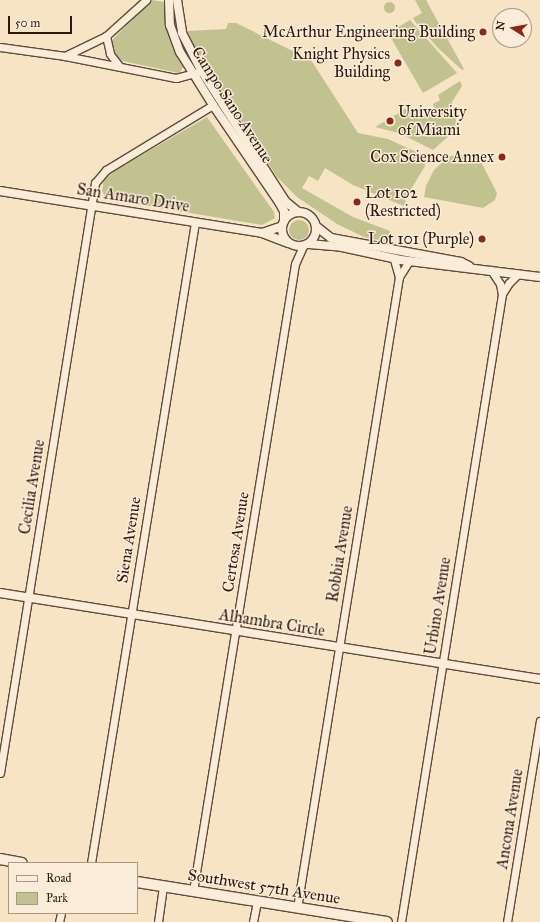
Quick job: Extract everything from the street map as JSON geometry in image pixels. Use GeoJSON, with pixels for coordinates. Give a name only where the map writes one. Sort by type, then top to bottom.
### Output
{"type":"FeatureCollection","features":[{"type":"Feature","properties":{"kind":"main road"},"geometry":{"type":"LineString","coordinates":[[0,859],[16,862]]}},
{"type":"Feature","properties":{"kind":"main road","name":"Southwest 57th Avenue"},"geometry":{"type":"LineString","coordinates":[[138,882],[387,922]]}},
{"type":"Feature","properties":{"kind":"street"},"geometry":{"type":"LineString","coordinates":[[65,56],[106,36],[146,0]]}},
{"type":"Feature","properties":{"kind":"street","name":"Campo Sano Avenue"},"geometry":{"type":"LineString","coordinates":[[168,0],[169,17],[174,38],[285,200],[298,212]]}},
{"type":"Feature","properties":{"kind":"street","name":"Campo Sano Avenue"},"geometry":{"type":"LineString","coordinates":[[177,0],[182,33],[197,72],[213,105],[279,202],[284,211],[283,224]]}},
{"type":"Feature","properties":{"kind":"street"},"geometry":{"type":"LineString","coordinates":[[106,36],[110,54],[119,66]]}},
{"type":"Feature","properties":{"kind":"street"},"geometry":{"type":"LineString","coordinates":[[0,47],[65,56],[176,78],[197,72]]}},
{"type":"Feature","properties":{"kind":"street","name":"Cecilia Avenue"},"geometry":{"type":"LineString","coordinates":[[0,773],[95,183],[102,174],[213,105]]}},
{"type":"Feature","properties":{"kind":"street","name":"San Amaro Drive"},"geometry":{"type":"LineString","coordinates":[[0,191],[262,233],[288,243]]}},
{"type":"Feature","properties":{"kind":"street"},"geometry":{"type":"LineString","coordinates":[[469,266],[458,268],[394,259],[342,247],[288,243],[283,237],[283,224],[290,215],[298,212],[309,215],[316,227],[331,238],[461,262],[469,266],[540,277]]}},
{"type":"Feature","properties":{"kind":"street","name":"Siena Avenue"},"geometry":{"type":"LineString","coordinates":[[92,862],[195,222]]}},
{"type":"Feature","properties":{"kind":"street","name":"San Amaro Drive"},"geometry":{"type":"LineString","coordinates":[[262,233],[283,224]]}},
{"type":"Feature","properties":{"kind":"street"},"geometry":{"type":"LineString","coordinates":[[306,245],[316,235],[316,227]]}},
{"type":"Feature","properties":{"kind":"street","name":"Certosa Avenue"},"geometry":{"type":"LineString","coordinates":[[193,891],[296,264],[306,245]]}},
{"type":"Feature","properties":{"kind":"street"},"geometry":{"type":"LineString","coordinates":[[382,256],[397,255],[402,252]]}},
{"type":"Feature","properties":{"kind":"street","name":"Robbia Avenue"},"geometry":{"type":"LineString","coordinates":[[394,259],[399,277]]}},
{"type":"Feature","properties":{"kind":"street","name":"Robbia Avenue"},"geometry":{"type":"LineString","coordinates":[[297,908],[399,277],[409,261]]}},
{"type":"Feature","properties":{"kind":"street"},"geometry":{"type":"LineString","coordinates":[[491,270],[500,284],[502,294]]}},
{"type":"Feature","properties":{"kind":"street","name":"Urbino Avenue"},"geometry":{"type":"LineString","coordinates":[[401,922],[502,294],[509,283],[518,274]]}},
{"type":"Feature","properties":{"kind":"street","name":"Alhambra Circle"},"geometry":{"type":"LineString","coordinates":[[0,593],[540,680]]}},
{"type":"Feature","properties":{"kind":"street","name":"Ancona Avenue"},"geometry":{"type":"LineString","coordinates":[[507,922],[540,721]]}},
{"type":"Feature","properties":{"kind":"street"},"geometry":{"type":"LineString","coordinates":[[158,922],[163,886]]}},
{"type":"Feature","properties":{"kind":"street"},"geometry":{"type":"LineString","coordinates":[[253,922],[257,901]]}},
{"type":"Feature","properties":{"kind":"green space"},"geometry":{"type":"Polygon","coordinates":[[[152,0],[165,2],[184,66],[179,73],[122,61],[115,56],[112,50],[112,40],[152,0]]]}},
{"type":"Feature","properties":{"kind":"green space"},"geometry":{"type":"Polygon","coordinates":[[[415,0],[426,0],[464,69],[462,70],[438,48],[419,27],[413,18],[422,13],[415,0]]]}},
{"type":"Feature","properties":{"kind":"green space"},"geometry":{"type":"Polygon","coordinates":[[[389,1],[393,3],[395,7],[393,11],[389,13],[385,11],[383,7],[385,3],[389,1]]]}},
{"type":"Feature","properties":{"kind":"green space"},"geometry":{"type":"Polygon","coordinates":[[[410,20],[457,73],[423,93],[388,33],[410,20]]]}},
{"type":"Feature","properties":{"kind":"green space"},"geometry":{"type":"Polygon","coordinates":[[[228,23],[236,23],[311,60],[358,133],[388,139],[423,155],[425,166],[407,196],[404,206],[353,185],[325,168],[318,181],[309,176],[302,188],[353,217],[390,231],[388,242],[364,237],[337,224],[297,197],[277,177],[195,49],[187,31],[226,29],[228,23]]]}},
{"type":"Feature","properties":{"kind":"green space"},"geometry":{"type":"Polygon","coordinates":[[[460,81],[462,86],[452,102],[456,121],[455,126],[451,134],[433,150],[399,133],[375,127],[409,107],[414,115],[418,113],[421,117],[434,108],[433,104],[440,100],[438,95],[460,81]]]}},
{"type":"Feature","properties":{"kind":"green space"},"geometry":{"type":"Polygon","coordinates":[[[207,117],[274,212],[275,218],[262,225],[106,199],[102,191],[104,180],[113,172],[207,117]]]}},
{"type":"Feature","properties":{"kind":"green space"},"geometry":{"type":"Polygon","coordinates":[[[467,154],[474,155],[480,160],[497,193],[495,200],[483,208],[424,197],[426,186],[434,170],[450,156],[467,154]]]}},
{"type":"Feature","properties":{"kind":"green space"},"geometry":{"type":"Polygon","coordinates":[[[299,220],[306,223],[309,230],[306,237],[299,240],[292,237],[289,230],[292,223],[299,220]]]}},
{"type":"Feature","properties":{"kind":"place","name":"McArthur Engineering Building"},"geometry":{"type":"Point","coordinates":[483,32]}},
{"type":"Feature","properties":{"kind":"place","name":"Knight Physics Building"},"geometry":{"type":"Point","coordinates":[398,63]}},
{"type":"Feature","properties":{"kind":"place","name":"University of Miami"},"geometry":{"type":"Point","coordinates":[390,121]}},
{"type":"Feature","properties":{"kind":"place","name":"Cox Science Annex"},"geometry":{"type":"Point","coordinates":[502,157]}},
{"type":"Feature","properties":{"kind":"place","name":"Lot 102 (Restricted)"},"geometry":{"type":"Point","coordinates":[357,202]}},
{"type":"Feature","properties":{"kind":"place","name":"Lot 101 (Purple)"},"geometry":{"type":"Point","coordinates":[482,239]}}]}
